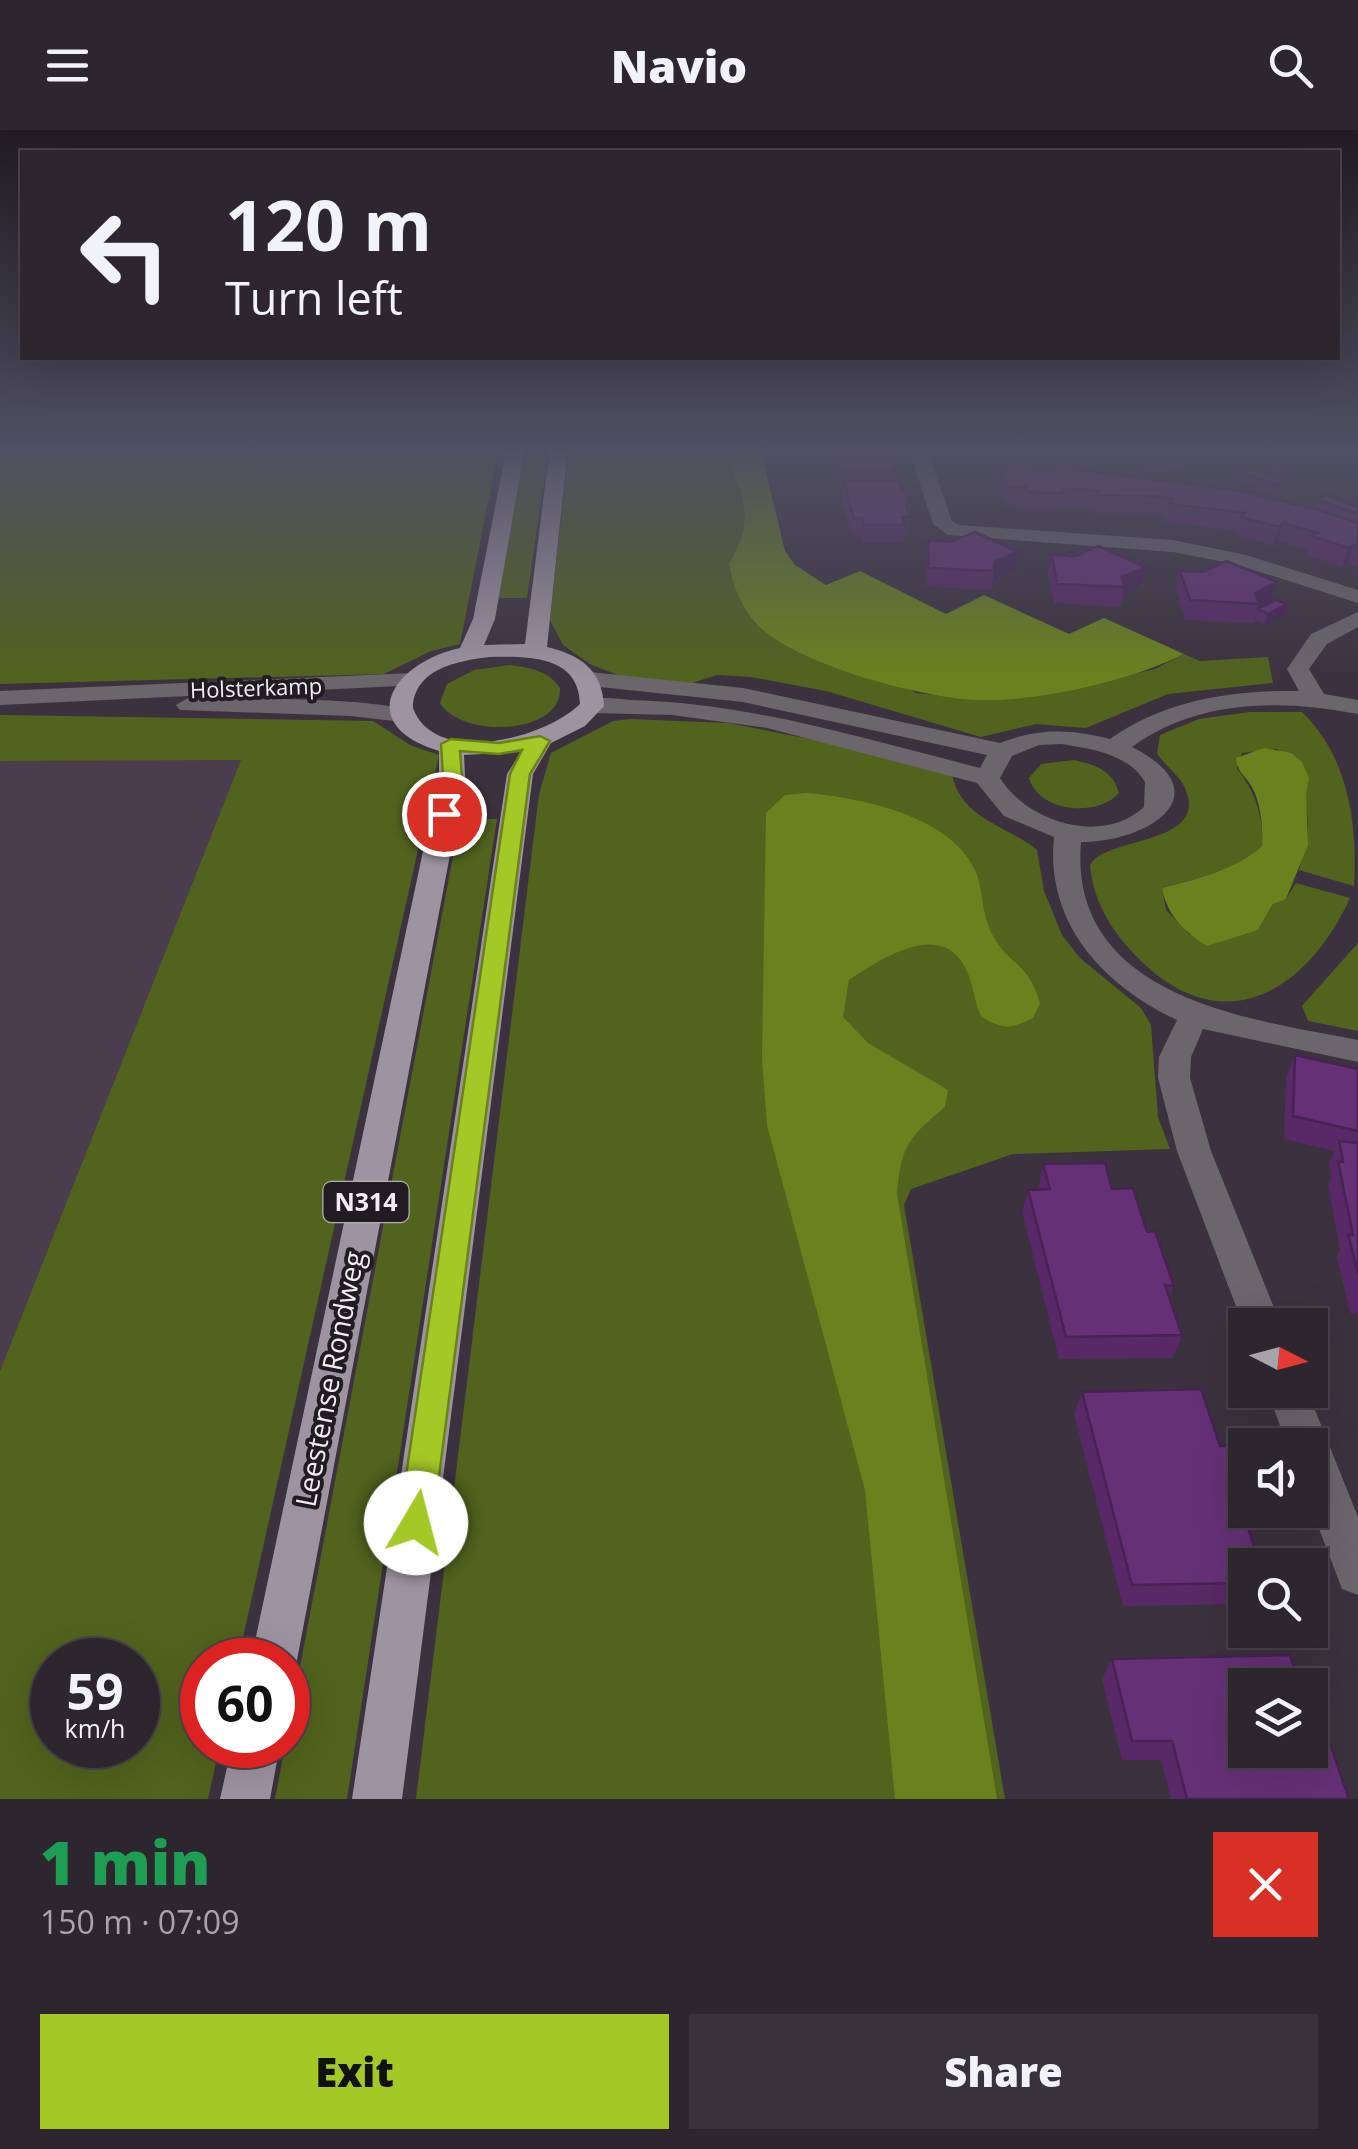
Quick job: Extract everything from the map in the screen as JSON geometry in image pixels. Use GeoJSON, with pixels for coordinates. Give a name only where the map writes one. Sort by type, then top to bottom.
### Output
{"type":"FeatureCollection","features":[{"type":"Feature","properties":{"kind":"main road"},"geometry":{"type":"LineString","coordinates":[[469,653],[484,620],[502,525]]}},
{"type":"Feature","properties":{"kind":"main road"},"geometry":{"type":"LineString","coordinates":[[535,651],[550,525]]}},
{"type":"Feature","properties":{"kind":"main road"},"geometry":{"type":"LineString","coordinates":[[535,651],[569,662],[590,678],[594,689],[592,706],[568,730],[540,741],[499,748],[451,744],[421,733],[403,716],[401,701],[412,680],[441,662],[469,653],[535,651]]}},
{"type":"Feature","properties":{"kind":"main road"},"geometry":{"type":"LineString","coordinates":[[378,1799],[520,774],[528,755],[540,741]]}},
{"type":"Feature","properties":{"kind":"main road","name":"Leestense Rondweg"},"geometry":{"type":"LineString","coordinates":[[278,1638],[452,776],[451,744]]}},
{"type":"Feature","properties":{"kind":"main road"},"geometry":{"type":"LineString","coordinates":[[246,1799],[252,1768]]}},
{"type":"Feature","properties":{"kind":"street"},"geometry":{"type":"LineString","coordinates":[[945,525],[955,530],[1173,546],[1239,559],[1358,598]]}},
{"type":"Feature","properties":{"kind":"street"},"geometry":{"type":"LineString","coordinates":[[1315,699],[1298,670],[1318,639],[1358,618]]}},
{"type":"Feature","properties":{"kind":"street"},"geometry":{"type":"LineString","coordinates":[[590,678],[743,694],[1002,751],[1036,738],[1062,737],[1114,748],[1138,760],[1154,775],[1161,792],[1158,808],[1144,821],[1121,830],[1068,832],[1033,822],[1010,810],[994,796],[987,778]]}},
{"type":"Feature","properties":{"kind":"street","name":"Holsterkamp"},"geometry":{"type":"LineString","coordinates":[[100,698],[243,686],[412,680]]}},
{"type":"Feature","properties":{"kind":"street","name":"Holsterkamp"},"geometry":{"type":"LineString","coordinates":[[0,698],[100,698],[234,709],[384,710],[403,716]]}},
{"type":"Feature","properties":{"kind":"street"},"geometry":{"type":"LineString","coordinates":[[1114,748],[1140,729],[1180,711],[1272,699],[1315,699],[1358,707]]}},
{"type":"Feature","properties":{"kind":"street"},"geometry":{"type":"LineString","coordinates":[[592,706],[672,708],[768,720],[987,778]]}},
{"type":"Feature","properties":{"kind":"street"},"geometry":{"type":"LineString","coordinates":[[987,778],[1002,751]]}},
{"type":"Feature","properties":{"kind":"street"},"geometry":{"type":"LineString","coordinates":[[1068,832],[1063,864],[1066,881],[1086,930],[1108,959],[1130,977],[1196,1016],[1358,1051]]}},
{"type":"Feature","properties":{"kind":"street"},"geometry":{"type":"LineString","coordinates":[[1196,1016],[1183,1034],[1175,1057],[1176,1090],[1194,1151],[1255,1308]]}},
{"type":"Feature","properties":{"kind":"street"},"geometry":{"type":"LineString","coordinates":[[1328,1496],[1358,1573]]}},
{"type":"Feature","properties":{"kind":"shaded area"},"geometry":{"type":"Polygon","coordinates":[[[0,525],[484,525],[460,644],[431,651],[384,674],[0,684],[0,525]]]}},
{"type":"Feature","properties":{"kind":"shaded area"},"geometry":{"type":"Polygon","coordinates":[[[511,525],[538,525],[527,598],[498,598],[511,525]]]}},
{"type":"Feature","properties":{"kind":"shaded area"},"geometry":{"type":"Polygon","coordinates":[[[560,525],[744,525],[729,563],[916,693],[979,700],[1044,694],[1155,669],[1184,654],[1200,661],[1268,657],[1273,683],[1168,694],[1086,728],[1036,724],[981,737],[826,691],[751,677],[717,675],[692,683],[620,676],[590,664],[563,645],[550,620],[560,525]]]}},
{"type":"Feature","properties":{"kind":"shaded area"},"geometry":{"type":"Polygon","coordinates":[[[744,525],[779,525],[785,551],[795,565],[826,585],[860,571],[946,614],[984,595],[1069,634],[1104,618],[1184,654],[1137,673],[1083,688],[1001,700],[954,698],[865,678],[781,643],[749,615],[736,590],[729,563],[744,525]]]}},
{"type":"Feature","properties":{"kind":"shaded area"},"geometry":{"type":"Polygon","coordinates":[[[510,665],[544,674],[560,688],[556,704],[545,715],[509,727],[488,726],[452,715],[440,703],[447,684],[474,670],[510,665]]]}},
{"type":"Feature","properties":{"kind":"shaded area"},"geometry":{"type":"Polygon","coordinates":[[[1249,712],[1302,712],[1330,749],[1347,792],[1354,839],[1354,886],[1299,870],[1308,820],[1296,781],[1277,749],[1242,753],[1237,768],[1257,805],[1262,846],[1228,867],[1162,888],[1166,910],[1190,935],[1258,930],[1274,903],[1286,899],[1296,883],[1350,898],[1311,959],[1286,981],[1260,995],[1231,1001],[1201,998],[1170,984],[1121,939],[1100,905],[1090,866],[1099,856],[1153,837],[1184,819],[1189,804],[1183,784],[1157,753],[1160,735],[1199,719],[1249,712]]]}},
{"type":"Feature","properties":{"kind":"shaded area"},"geometry":{"type":"Polygon","coordinates":[[[0,715],[373,721],[410,745],[439,755],[243,1638],[180,1638],[180,1768],[215,1768],[208,1799],[0,1799],[0,1371],[241,760],[0,761],[0,715]]]}},
{"type":"Feature","properties":{"kind":"shaded area"},"geometry":{"type":"Polygon","coordinates":[[[613,721],[728,723],[825,742],[952,775],[957,790],[975,812],[1037,850],[1044,891],[1062,935],[1080,958],[1141,1008],[1151,1025],[1158,1117],[1170,1149],[1013,1154],[911,1189],[904,1205],[1005,1799],[416,1799],[539,794],[551,753],[613,721]]]}},
{"type":"Feature","properties":{"kind":"shaded area"},"geometry":{"type":"Polygon","coordinates":[[[1264,748],[1291,753],[1302,762],[1309,778],[1308,845],[1286,899],[1273,904],[1258,930],[1207,946],[1177,921],[1162,888],[1228,867],[1262,846],[1258,801],[1236,758],[1264,748]]]}},
{"type":"Feature","properties":{"kind":"shaded area"},"geometry":{"type":"Polygon","coordinates":[[[242,759],[0,1371],[0,761],[242,759]]]}},
{"type":"Feature","properties":{"kind":"shaded area"},"geometry":{"type":"Polygon","coordinates":[[[1074,760],[1108,774],[1119,793],[1097,806],[1070,808],[1044,798],[1035,789],[1029,778],[1041,764],[1074,760]]]}},
{"type":"Feature","properties":{"kind":"shaded area"},"geometry":{"type":"Polygon","coordinates":[[[807,793],[852,799],[902,813],[945,835],[963,851],[980,884],[993,936],[1030,979],[1040,1003],[1033,1018],[1025,1022],[1012,1026],[995,1024],[981,1016],[967,971],[958,957],[946,948],[918,946],[888,957],[849,980],[843,1017],[868,1043],[948,1090],[945,1107],[915,1135],[904,1154],[897,1194],[997,1799],[895,1799],[865,1490],[767,1125],[762,1059],[766,813],[785,795],[807,793]]]}},
{"type":"Feature","properties":{"kind":"shaded area"},"geometry":{"type":"Polygon","coordinates":[[[460,819],[497,819],[347,1799],[275,1799],[281,1768],[310,1768],[310,1638],[305,1638],[460,819]]]}},
{"type":"Feature","properties":{"kind":"shaded area"},"geometry":{"type":"Polygon","coordinates":[[[1358,943],[1358,1031],[1308,1021],[1302,1006],[1358,943]]]}},
{"type":"Feature","properties":{"kind":"building"},"geometry":{"type":"Polygon","coordinates":[[[1290,525],[1358,525],[1358,546],[1348,548],[1312,536],[1318,533],[1290,525]]]}},
{"type":"Feature","properties":{"kind":"building"},"geometry":{"type":"Polygon","coordinates":[[[975,532],[1018,552],[994,562],[994,571],[929,568],[928,540],[950,542],[975,532]]]}},
{"type":"Feature","properties":{"kind":"building"},"geometry":{"type":"Polygon","coordinates":[[[1098,546],[1146,567],[1122,577],[1124,587],[1057,584],[1052,555],[1075,556],[1098,546]]]}},
{"type":"Feature","properties":{"kind":"building"},"geometry":{"type":"Polygon","coordinates":[[[1226,561],[1277,582],[1255,593],[1259,604],[1190,600],[1180,571],[1203,572],[1226,561]]]}},
{"type":"Feature","properties":{"kind":"building"},"geometry":{"type":"Polygon","coordinates":[[[1276,600],[1287,604],[1268,614],[1257,609],[1276,600]]]}},
{"type":"Feature","properties":{"kind":"building"},"geometry":{"type":"Polygon","coordinates":[[[1295,1055],[1358,1069],[1358,1131],[1293,1116],[1295,1055]]]}},
{"type":"Feature","properties":{"kind":"building"},"geometry":{"type":"Polygon","coordinates":[[[1339,1141],[1358,1143],[1358,1274],[1348,1234],[1353,1235],[1338,1161],[1343,1162],[1339,1141]]]}},
{"type":"Feature","properties":{"kind":"building"},"geometry":{"type":"Polygon","coordinates":[[[1105,1163],[1112,1189],[1133,1188],[1147,1232],[1155,1231],[1174,1286],[1165,1285],[1182,1335],[1066,1337],[1028,1190],[1050,1189],[1043,1164],[1105,1163]]]}},
{"type":"Feature","properties":{"kind":"building"},"geometry":{"type":"Polygon","coordinates":[[[1201,1389],[1220,1446],[1228,1446],[1228,1528],[1248,1528],[1254,1548],[1228,1548],[1228,1583],[1132,1585],[1082,1392],[1201,1389]]]}},
{"type":"Feature","properties":{"kind":"building"},"geometry":{"type":"Polygon","coordinates":[[[1290,1655],[1294,1668],[1228,1668],[1228,1768],[1328,1768],[1328,1738],[1349,1799],[1187,1799],[1172,1741],[1132,1741],[1112,1659],[1290,1655]]]}},
{"type":"Feature","properties":{"kind":"route"},"geometry":{"type":"LineString","coordinates":[[416,1523],[520,774],[528,755],[540,741],[499,748],[451,744],[454,758],[444,814]]}}]}
